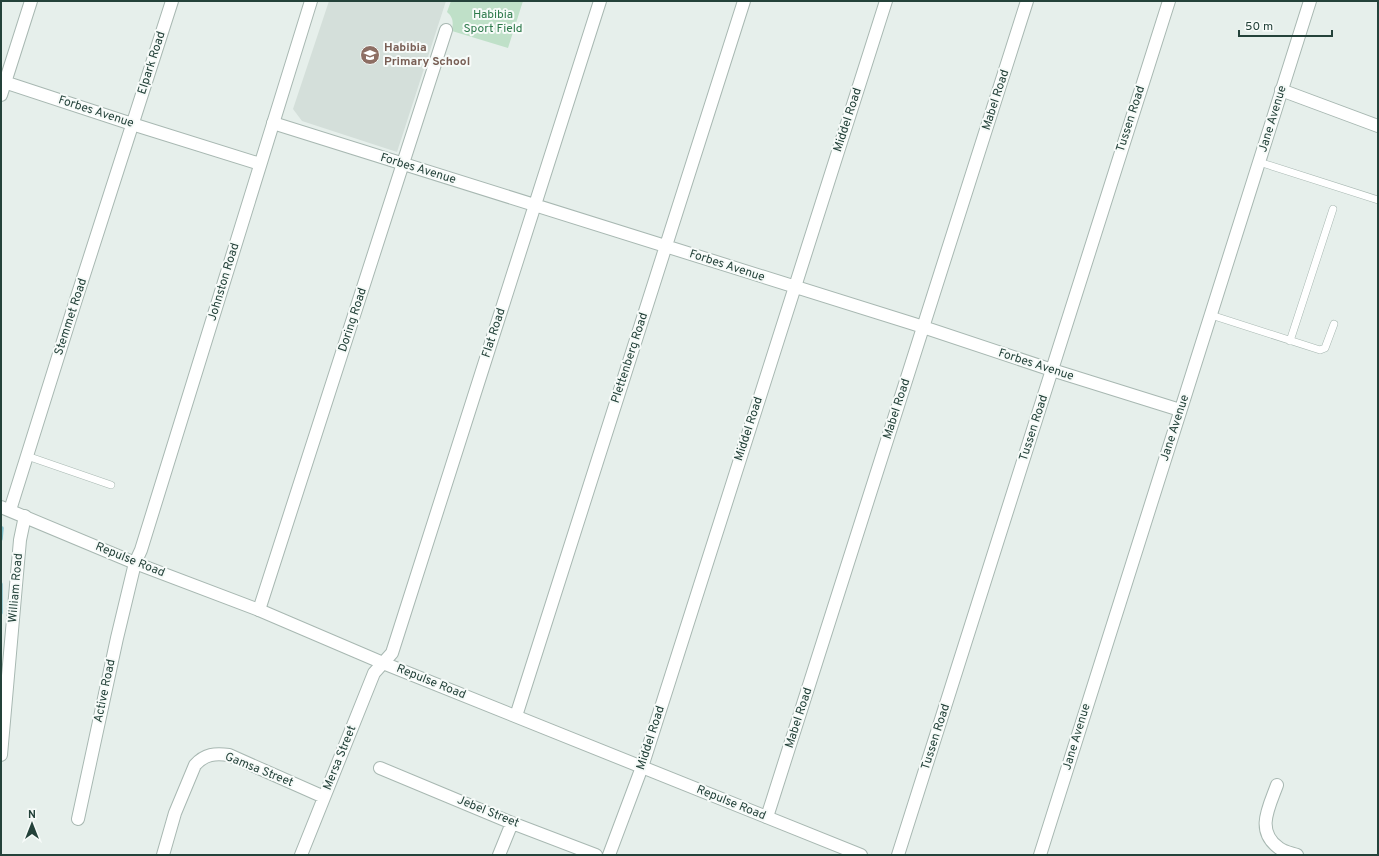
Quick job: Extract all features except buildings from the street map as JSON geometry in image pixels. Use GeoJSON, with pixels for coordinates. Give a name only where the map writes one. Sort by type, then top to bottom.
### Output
{"type":"FeatureCollection","features":[{"type":"Feature","properties":{"kind":"street"},"geometry":{"type":"LineString","coordinates":[[1,95],[3,82],[31,1]]}},
{"type":"Feature","properties":{"kind":"street","name":"Elpark Road"},"geometry":{"type":"LineString","coordinates":[[132,124],[172,1]]}},
{"type":"Feature","properties":{"kind":"street","name":"Johnston Road"},"geometry":{"type":"LineString","coordinates":[[135,563],[141,550],[311,1]]}},
{"type":"Feature","properties":{"kind":"street","name":"Flat Road"},"geometry":{"type":"LineString","coordinates":[[383,663],[392,653],[396,642],[600,1]]}},
{"type":"Feature","properties":{"kind":"street","name":"Plettenberg Road"},"geometry":{"type":"LineString","coordinates":[[516,716],[744,1]]}},
{"type":"Feature","properties":{"kind":"street","name":"Middel Road"},"geometry":{"type":"LineString","coordinates":[[608,855],[642,767],[886,1]]}},
{"type":"Feature","properties":{"kind":"street","name":"Mabel Road"},"geometry":{"type":"LineString","coordinates":[[767,817],[1027,1]]}},
{"type":"Feature","properties":{"kind":"street","name":"Tussen Road"},"geometry":{"type":"LineString","coordinates":[[898,855],[1169,1]]}},
{"type":"Feature","properties":{"kind":"street","name":"Jane Avenue"},"geometry":{"type":"LineString","coordinates":[[1040,855],[1310,1]]}},
{"type":"Feature","properties":{"kind":"street","name":"Doring Road"},"geometry":{"type":"LineString","coordinates":[[259,610],[446,30]]}},
{"type":"Feature","properties":{"kind":"street","name":"Forbes Avenue"},"geometry":{"type":"LineString","coordinates":[[3,82],[260,164]]}},
{"type":"Feature","properties":{"kind":"street"},"geometry":{"type":"LineString","coordinates":[[1281,90],[1378,126]]}},
{"type":"Feature","properties":{"kind":"street","name":"Forbes Avenue"},"geometry":{"type":"LineString","coordinates":[[273,123],[923,327],[1052,370],[1180,410]]}},
{"type":"Feature","properties":{"kind":"street","name":"Stemmet Road"},"geometry":{"type":"LineString","coordinates":[[6,508],[27,456],[132,124]]}},
{"type":"Feature","properties":{"kind":"street","name":"Repulse Road"},"geometry":{"type":"LineString","coordinates":[[6,508],[135,563],[259,610],[383,663],[861,855]]}},
{"type":"Feature","properties":{"kind":"street","name":"William Road"},"geometry":{"type":"LineString","coordinates":[[1,755],[20,540],[24,516]]}},
{"type":"Feature","properties":{"kind":"street","name":"Active Road"},"geometry":{"type":"LineString","coordinates":[[78,819],[117,638],[135,563]]}},
{"type":"Feature","properties":{"kind":"street","name":"Mersa Street"},"geometry":{"type":"LineString","coordinates":[[301,855],[344,752],[374,673],[383,663]]}},
{"type":"Feature","properties":{"kind":"street","name":"Gamsa Street"},"geometry":{"type":"LineString","coordinates":[[163,855],[175,813],[195,765],[199,760],[211,754],[220,753],[229,755],[324,797]]}},
{"type":"Feature","properties":{"kind":"street","name":"Jebel Street"},"geometry":{"type":"LineString","coordinates":[[380,768],[512,823],[596,855]]}},
{"type":"Feature","properties":{"kind":"street"},"geometry":{"type":"LineString","coordinates":[[1276,785],[1266,814],[1264,827],[1269,839],[1280,849],[1297,855]]}},
{"type":"Feature","properties":{"kind":"street"},"geometry":{"type":"LineString","coordinates":[[499,855],[512,823]]}},
{"type":"Feature","properties":{"kind":"lane"},"geometry":{"type":"LineString","coordinates":[[1259,162],[1378,200]]}},
{"type":"Feature","properties":{"kind":"lane"},"geometry":{"type":"LineString","coordinates":[[1290,341],[1334,209]]}},
{"type":"Feature","properties":{"kind":"lane"},"geometry":{"type":"LineString","coordinates":[[1211,315],[1320,350],[1325,348],[1334,324]]}},
{"type":"Feature","properties":{"kind":"lane"},"geometry":{"type":"LineString","coordinates":[[27,456],[111,485]]}},
{"type":"Feature","properties":{"kind":"shaded area","name":"Habibia Primary School"},"geometry":{"type":"Polygon","coordinates":[[[329,1],[446,1],[397,152],[302,121],[293,109],[329,1]]]}},
{"type":"Feature","properties":{"kind":"green space","name":"Habibia Sport Field"},"geometry":{"type":"Polygon","coordinates":[[[451,1],[523,1],[508,48],[452,31],[452,19],[447,12],[451,1]]]}},
{"type":"Feature","properties":{"kind":"waterway"},"geometry":{"type":"LineString","coordinates":[[1,539],[2,528]]}},
{"type":"Feature","properties":{"kind":"waterway"},"geometry":{"type":"LineString","coordinates":[[1,584],[1,613]]}},
{"type":"Feature","properties":{"kind":"place","name":"Habibia Primary School"},"geometry":{"type":"Point","coordinates":[370,55]}}]}
